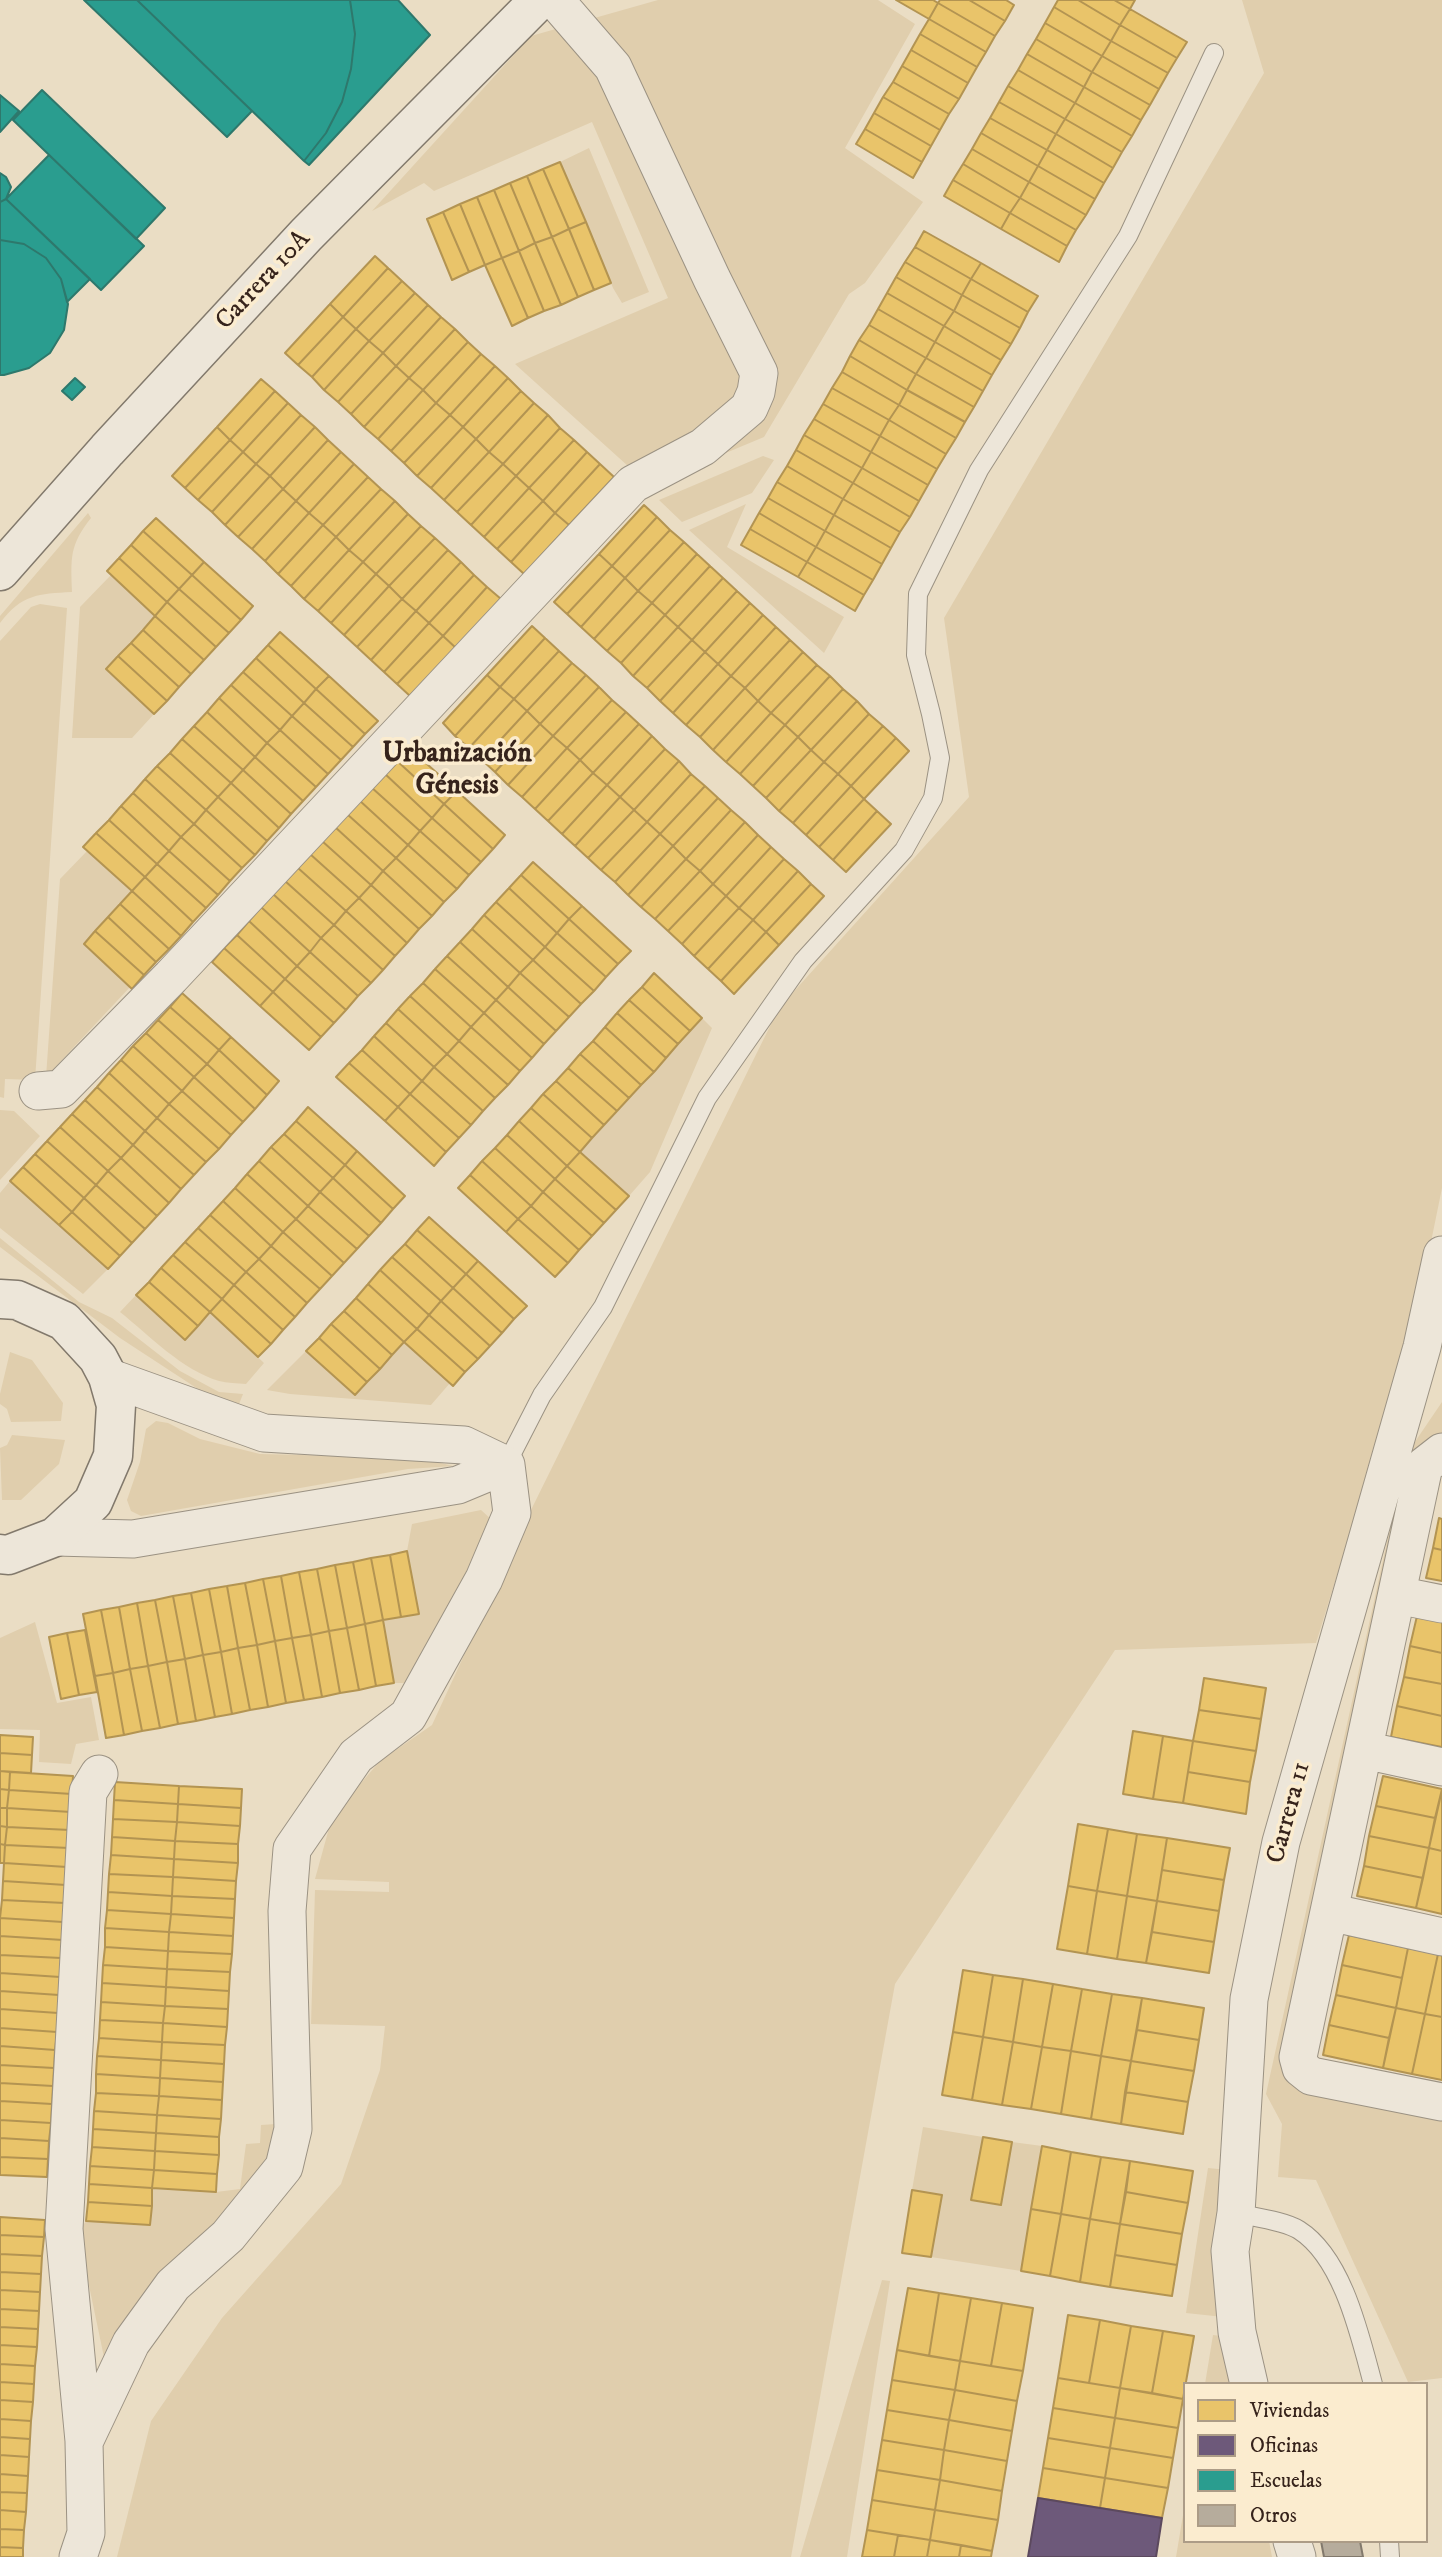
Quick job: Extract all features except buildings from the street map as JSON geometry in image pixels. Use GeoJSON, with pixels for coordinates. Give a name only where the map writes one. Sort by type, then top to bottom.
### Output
{"type":"FeatureCollection","features":[{"type":"Feature","properties":{"kind":"street","name":"Carrera 10A"},"geometry":{"type":"LineString","coordinates":[[0,571],[107,450],[306,235],[539,0]]}},
{"type":"Feature","properties":{"kind":"street"},"geometry":{"type":"LineString","coordinates":[[38,1091],[61,1089],[171,977],[633,484],[703,447],[749,408],[756,392],[759,373],[613,66],[555,0]]}},
{"type":"Feature","properties":{"kind":"street","name":"Carrera 11"},"geometry":{"type":"LineString","coordinates":[[1249,2382],[1237,2332],[1230,2251],[1236,2213],[1249,1999],[1281,1842],[1432,1349],[1442,1255]]}},
{"type":"Feature","properties":{"kind":"street"},"geometry":{"type":"LineString","coordinates":[[3,1557],[55,1536],[93,1502],[113,1456],[116,1405],[108,1377],[98,1358],[64,1321],[6,1294]]}},
{"type":"Feature","properties":{"kind":"street"},"geometry":{"type":"LineString","coordinates":[[108,1377],[264,1433],[464,1445],[506,1465]]}},
{"type":"Feature","properties":{"kind":"street"},"geometry":{"type":"LineString","coordinates":[[1442,1452],[1424,1466],[1298,2057],[1301,2068],[1311,2076],[1442,2102]]}},
{"type":"Feature","properties":{"kind":"street"},"geometry":{"type":"LineString","coordinates":[[55,1536],[133,1539],[458,1485],[506,1465]]}},
{"type":"Feature","properties":{"kind":"street"},"geometry":{"type":"LineString","coordinates":[[84,2442],[131,2343],[173,2286],[228,2236],[284,2166],[293,2129],[288,1911],[292,1849],[356,1756],[408,1716],[484,1580],[512,1513],[506,1465]]}},
{"type":"Feature","properties":{"kind":"street"},"geometry":{"type":"LineString","coordinates":[[1397,1595],[1442,1604]]}},
{"type":"Feature","properties":{"kind":"street"},"geometry":{"type":"LineString","coordinates":[[1364,1750],[1442,1767]]}},
{"type":"Feature","properties":{"kind":"street"},"geometry":{"type":"LineString","coordinates":[[78,2557],[86,2533],[84,2442],[64,2230],[88,1792],[99,1774]]}},
{"type":"Feature","properties":{"kind":"street"},"geometry":{"type":"LineString","coordinates":[[1329,1912],[1442,1937]]}},
{"type":"Feature","properties":{"kind":"lane"},"geometry":{"type":"LineString","coordinates":[[506,1465],[542,1395],[603,1307],[707,1098],[803,961],[904,850],[933,799],[940,758],[916,655],[918,594],[979,470],[1128,236],[1214,53]]}},
{"type":"Feature","properties":{"kind":"lane"},"geometry":{"type":"LineString","coordinates":[[1236,2213],[1297,2229],[1318,2246],[1334,2273],[1356,2323],[1372,2382]]}},
{"type":"Feature","properties":{"kind":"shaded area"},"geometry":{"type":"Polygon","coordinates":[[[658,0],[878,0],[915,24],[845,148],[923,202],[865,283],[849,294],[764,437],[649,485],[515,364],[668,298],[592,122],[434,191],[424,183],[372,211],[531,36],[658,0]]]}},
{"type":"Feature","properties":{"kind":"shaded area"},"geometry":{"type":"Polygon","coordinates":[[[1242,0],[1442,0],[1442,1188],[1413,1330],[1316,1643],[1115,1650],[895,1984],[791,2557],[117,2557],[151,2421],[222,2318],[341,2184],[380,2070],[385,2026],[311,2024],[315,1890],[389,1892],[389,1882],[315,1879],[331,1821],[380,1761],[432,1725],[530,1512],[779,1008],[969,797],[944,618],[1264,73],[1242,0]]]}},
{"type":"Feature","properties":{"kind":"shaded area"},"geometry":{"type":"Polygon","coordinates":[[[589,148],[649,292],[622,303],[613,288],[560,162],[589,148]]]}},
{"type":"Feature","properties":{"kind":"shaded area"},"geometry":{"type":"Polygon","coordinates":[[[763,456],[774,460],[752,493],[682,522],[659,500],[763,456]]]}},
{"type":"Feature","properties":{"kind":"shaded area"},"geometry":{"type":"Polygon","coordinates":[[[746,504],[727,547],[844,617],[824,653],[689,530],[746,504]]]}},
{"type":"Feature","properties":{"kind":"shaded area"},"geometry":{"type":"Polygon","coordinates":[[[88,513],[91,518],[73,553],[72,592],[32,597],[16,606],[0,623],[0,616],[88,513]]]}},
{"type":"Feature","properties":{"kind":"shaded area"},"geometry":{"type":"Polygon","coordinates":[[[111,575],[155,616],[106,670],[154,714],[132,738],[72,738],[80,607],[111,575]]]}},
{"type":"Feature","properties":{"kind":"shaded area"},"geometry":{"type":"Polygon","coordinates":[[[40,604],[67,608],[35,1080],[5,1079],[4,1098],[0,1097],[0,641],[31,607],[40,604]]]}},
{"type":"Feature","properties":{"kind":"shaded area"},"geometry":{"type":"Polygon","coordinates":[[[88,850],[132,891],[84,945],[130,987],[46,1077],[60,879],[88,850]]]}},
{"type":"Feature","properties":{"kind":"shaded area"},"geometry":{"type":"Polygon","coordinates":[[[702,1018],[712,1028],[650,1172],[629,1196],[580,1152],[702,1018]]]}},
{"type":"Feature","properties":{"kind":"shaded area"},"geometry":{"type":"Polygon","coordinates":[[[0,1110],[14,1111],[40,1136],[0,1180],[0,1110]]]}},
{"type":"Feature","properties":{"kind":"shaded area"},"geometry":{"type":"Polygon","coordinates":[[[10,1181],[108,1269],[83,1294],[0,1228],[0,1193],[10,1181]]]}},
{"type":"Feature","properties":{"kind":"shaded area"},"geometry":{"type":"Polygon","coordinates":[[[0,1238],[79,1302],[112,1318],[180,1371],[219,1392],[243,1394],[239,1404],[201,1391],[120,1338],[0,1247],[0,1238]]]}},
{"type":"Feature","properties":{"kind":"shaded area"},"geometry":{"type":"Polygon","coordinates":[[[136,1295],[210,1312],[264,1363],[246,1384],[219,1381],[205,1376],[167,1351],[120,1312],[136,1295]]]}},
{"type":"Feature","properties":{"kind":"shaded area"},"geometry":{"type":"Polygon","coordinates":[[[404,1342],[450,1383],[431,1405],[267,1390],[306,1351],[355,1395],[404,1342]]]}},
{"type":"Feature","properties":{"kind":"shaded area"},"geometry":{"type":"Polygon","coordinates":[[[10,1352],[32,1360],[63,1403],[61,1421],[11,1422],[7,1409],[0,1404],[10,1352]]]}},
{"type":"Feature","properties":{"kind":"shaded area"},"geometry":{"type":"Polygon","coordinates":[[[1442,1402],[1442,1443],[1417,1463],[1285,2080],[1442,2110],[1442,2378],[1408,2382],[1316,2180],[1278,2177],[1282,2124],[1266,2094],[1406,1455],[1442,1402]]]}},
{"type":"Feature","properties":{"kind":"shaded area"},"geometry":{"type":"Polygon","coordinates":[[[156,1421],[168,1423],[200,1439],[260,1454],[420,1458],[453,1466],[408,1469],[141,1516],[131,1511],[127,1500],[140,1462],[146,1429],[156,1421]]]}},
{"type":"Feature","properties":{"kind":"shaded area"},"geometry":{"type":"Polygon","coordinates":[[[12,1435],[65,1440],[59,1464],[21,1500],[2,1500],[0,1448],[7,1445],[12,1435]]]}},
{"type":"Feature","properties":{"kind":"shaded area"},"geometry":{"type":"Polygon","coordinates":[[[481,1510],[493,1521],[407,1683],[394,1683],[383,1620],[419,1613],[407,1551],[412,1524],[481,1510]]]}},
{"type":"Feature","properties":{"kind":"shaded area"},"geometry":{"type":"Polygon","coordinates":[[[35,1622],[57,1703],[91,1697],[99,1740],[76,1744],[71,1764],[39,1762],[40,1730],[0,1729],[0,1638],[35,1622]]]}},
{"type":"Feature","properties":{"kind":"shaded area"},"geometry":{"type":"Polygon","coordinates":[[[276,2124],[272,2154],[105,2362],[78,2233],[86,2221],[150,2225],[152,2188],[216,2192],[240,2189],[246,2144],[260,2143],[261,2125],[276,2124]]]}},
{"type":"Feature","properties":{"kind":"shaded area"},"geometry":{"type":"Polygon","coordinates":[[[923,2127],[983,2137],[972,2199],[1001,2204],[1012,2142],[1042,2146],[1021,2271],[931,2257],[941,2195],[912,2190],[923,2127]]]}},
{"type":"Feature","properties":{"kind":"shaded area"},"geometry":{"type":"Polygon","coordinates":[[[1208,2168],[1228,2170],[1233,2318],[1186,2313],[1208,2168]]]}},
{"type":"Feature","properties":{"kind":"shaded area"},"geometry":{"type":"Polygon","coordinates":[[[882,2280],[890,2281],[847,2557],[800,2557],[882,2280]]]}},
{"type":"Feature","properties":{"kind":"shaded area"},"geometry":{"type":"Polygon","coordinates":[[[1213,2335],[1228,2337],[1237,2382],[1205,2382],[1213,2335]]]}},
{"type":"Feature","properties":{"kind":"shaded area"},"geometry":{"type":"Polygon","coordinates":[[[1183,2515],[1183,2543],[1269,2543],[1272,2557],[1176,2557],[1183,2515]]]}},
{"type":"Feature","properties":{"kind":"district","name":"Urbanización Génesis"},"geometry":{"type":"Point","coordinates":[457,771]}}]}
